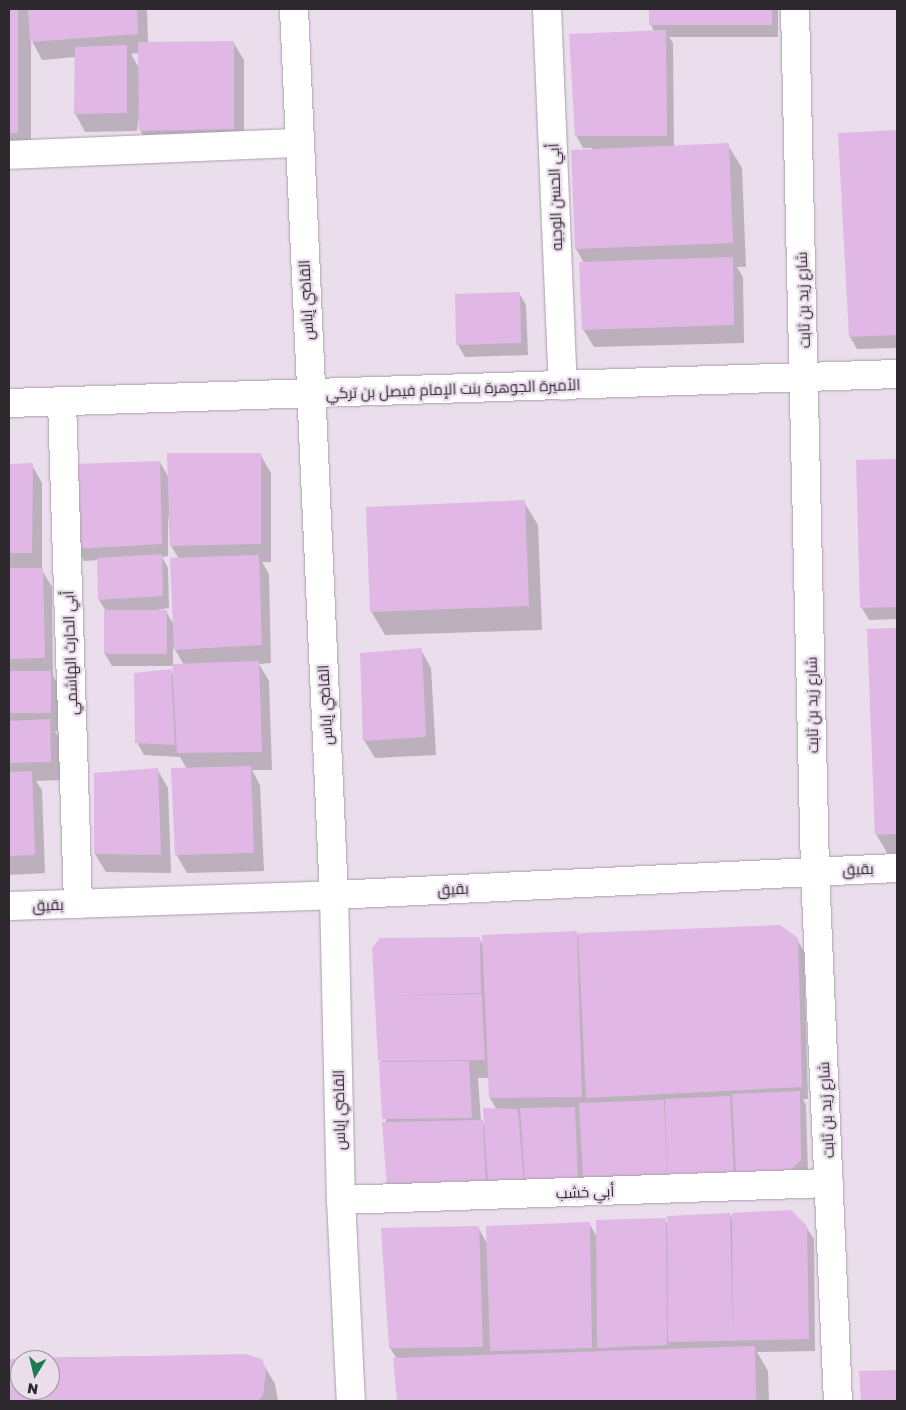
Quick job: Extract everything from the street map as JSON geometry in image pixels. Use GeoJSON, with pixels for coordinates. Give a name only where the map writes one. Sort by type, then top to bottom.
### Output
{"type":"FeatureCollection","features":[{"type":"Feature","properties":{"kind":"street","name":"القاضي إياس"},"geometry":{"type":"LineString","coordinates":[[294,9],[334,895],[342,1200],[351,1401]]}},
{"type":"Feature","properties":{"kind":"street","name":"أبي الحسن الوجيه"},"geometry":{"type":"LineString","coordinates":[[547,9],[563,386]]}},
{"type":"Feature","properties":{"kind":"street","name":"شارع زيد بن ثابت"},"geometry":{"type":"LineString","coordinates":[[795,9],[806,378],[815,871],[838,1401]]}},
{"type":"Feature","properties":{"kind":"street"},"geometry":{"type":"LineString","coordinates":[[9,155],[299,142]]}},
{"type":"Feature","properties":{"kind":"street","name":"الأميرة الجوهرة بنت الإمام فيصل بن تركي"},"geometry":{"type":"LineString","coordinates":[[9,403],[897,374]]}},
{"type":"Feature","properties":{"kind":"street","name":"أبي الحارث الهاشمي"},"geometry":{"type":"LineString","coordinates":[[62,402],[78,904]]}},
{"type":"Feature","properties":{"kind":"street","name":"بقيق"},"geometry":{"type":"LineString","coordinates":[[9,906],[334,895],[897,868]]}},
{"type":"Feature","properties":{"kind":"street","name":"أبي خشب"},"geometry":{"type":"LineString","coordinates":[[342,1200],[829,1183]]}},
{"type":"Feature","properties":{"kind":"building"},"geometry":{"type":"Polygon","coordinates":[[[9,9],[18,9],[18,133],[9,133],[9,9]]]}},
{"type":"Feature","properties":{"kind":"building"},"geometry":{"type":"Polygon","coordinates":[[[28,9],[137,9],[138,34],[30,42],[28,9]]]}},
{"type":"Feature","properties":{"kind":"building"},"geometry":{"type":"Polygon","coordinates":[[[649,9],[772,9],[772,25],[649,25],[649,9]]]}},
{"type":"Feature","properties":{"kind":"building"},"geometry":{"type":"Polygon","coordinates":[[[666,30],[667,136],[575,136],[569,34],[666,30]]]}},
{"type":"Feature","properties":{"kind":"building"},"geometry":{"type":"Polygon","coordinates":[[[234,41],[234,129],[139,131],[138,42],[234,41]]]}},
{"type":"Feature","properties":{"kind":"building"},"geometry":{"type":"Polygon","coordinates":[[[127,45],[127,113],[74,114],[75,47],[127,45]]]}},
{"type":"Feature","properties":{"kind":"building"},"geometry":{"type":"Polygon","coordinates":[[[897,130],[897,335],[849,337],[838,133],[897,130]]]}},
{"type":"Feature","properties":{"kind":"building"},"geometry":{"type":"Polygon","coordinates":[[[729,143],[733,243],[575,249],[571,150],[729,143]]]}},
{"type":"Feature","properties":{"kind":"building"},"geometry":{"type":"Polygon","coordinates":[[[733,257],[734,325],[582,330],[579,262],[733,257]]]}},
{"type":"Feature","properties":{"kind":"building"},"geometry":{"type":"Polygon","coordinates":[[[520,292],[521,343],[456,345],[455,294],[520,292]]]}},
{"type":"Feature","properties":{"kind":"building"},"geometry":{"type":"Polygon","coordinates":[[[167,453],[261,453],[261,544],[170,546],[167,453]]]}},
{"type":"Feature","properties":{"kind":"building"},"geometry":{"type":"Polygon","coordinates":[[[897,459],[897,607],[860,608],[856,460],[897,459]]]}},
{"type":"Feature","properties":{"kind":"building"},"geometry":{"type":"Polygon","coordinates":[[[160,461],[162,544],[75,549],[73,464],[160,461]]]}},
{"type":"Feature","properties":{"kind":"building"},"geometry":{"type":"Polygon","coordinates":[[[33,463],[32,553],[9,553],[9,464],[33,463]]]}},
{"type":"Feature","properties":{"kind":"building"},"geometry":{"type":"Polygon","coordinates":[[[525,500],[529,606],[370,612],[366,507],[525,500]]]}},
{"type":"Feature","properties":{"kind":"building"},"geometry":{"type":"Polygon","coordinates":[[[162,554],[163,596],[98,600],[97,558],[162,554]]]}},
{"type":"Feature","properties":{"kind":"building"},"geometry":{"type":"Polygon","coordinates":[[[259,555],[262,645],[174,650],[170,558],[259,555]]]}},
{"type":"Feature","properties":{"kind":"building"},"geometry":{"type":"Polygon","coordinates":[[[9,568],[43,568],[45,658],[9,659],[9,568]]]}},
{"type":"Feature","properties":{"kind":"building"},"geometry":{"type":"Polygon","coordinates":[[[104,610],[167,610],[167,654],[104,654],[104,610]]]}},
{"type":"Feature","properties":{"kind":"building"},"geometry":{"type":"Polygon","coordinates":[[[897,628],[897,834],[875,835],[867,629],[897,628]]]}},
{"type":"Feature","properties":{"kind":"building"},"geometry":{"type":"Polygon","coordinates":[[[422,648],[426,737],[363,741],[360,653],[422,648]]]}},
{"type":"Feature","properties":{"kind":"building"},"geometry":{"type":"Polygon","coordinates":[[[259,661],[262,752],[177,753],[172,664],[259,661]]]}},
{"type":"Feature","properties":{"kind":"building"},"geometry":{"type":"Polygon","coordinates":[[[171,669],[175,745],[135,743],[134,673],[171,669]]]}},
{"type":"Feature","properties":{"kind":"building"},"geometry":{"type":"Polygon","coordinates":[[[9,671],[51,671],[51,713],[9,713],[9,671]]]}},
{"type":"Feature","properties":{"kind":"building"},"geometry":{"type":"Polygon","coordinates":[[[50,719],[51,762],[9,763],[9,721],[50,719]]]}},
{"type":"Feature","properties":{"kind":"building"},"geometry":{"type":"Polygon","coordinates":[[[251,766],[254,853],[175,855],[171,768],[251,766]]]}},
{"type":"Feature","properties":{"kind":"building"},"geometry":{"type":"Polygon","coordinates":[[[158,768],[161,855],[94,854],[94,773],[158,768]]]}},
{"type":"Feature","properties":{"kind":"building"},"geometry":{"type":"Polygon","coordinates":[[[32,771],[35,855],[9,856],[9,772],[32,771]]]}},
{"type":"Feature","properties":{"kind":"building"},"geometry":{"type":"Polygon","coordinates":[[[780,925],[798,938],[802,1087],[586,1098],[578,933],[780,925]]]}},
{"type":"Feature","properties":{"kind":"building"},"geometry":{"type":"Polygon","coordinates":[[[577,931],[582,1097],[489,1098],[482,935],[577,931]]]}},
{"type":"Feature","properties":{"kind":"building"},"geometry":{"type":"Polygon","coordinates":[[[480,937],[481,993],[378,996],[482,994],[485,1060],[378,1061],[372,948],[380,938],[480,937]]]}},
{"type":"Feature","properties":{"kind":"building"},"geometry":{"type":"Polygon","coordinates":[[[469,1061],[472,1118],[382,1119],[379,1062],[469,1061]]]}},
{"type":"Feature","properties":{"kind":"building"},"geometry":{"type":"Polygon","coordinates":[[[800,1091],[801,1160],[790,1171],[736,1173],[732,1094],[800,1091]]]}},
{"type":"Feature","properties":{"kind":"building"},"geometry":{"type":"Polygon","coordinates":[[[730,1096],[734,1173],[667,1175],[665,1099],[730,1096]]]}},
{"type":"Feature","properties":{"kind":"building"},"geometry":{"type":"Polygon","coordinates":[[[664,1100],[667,1175],[583,1177],[579,1103],[664,1100]]]}},
{"type":"Feature","properties":{"kind":"building"},"geometry":{"type":"Polygon","coordinates":[[[575,1107],[578,1181],[525,1183],[520,1108],[575,1107]]]}},
{"type":"Feature","properties":{"kind":"building"},"geometry":{"type":"Polygon","coordinates":[[[483,1108],[518,1109],[524,1186],[488,1186],[483,1108]]]}},
{"type":"Feature","properties":{"kind":"building"},"geometry":{"type":"Polygon","coordinates":[[[483,1120],[486,1186],[387,1187],[382,1122],[483,1120]]]}},
{"type":"Feature","properties":{"kind":"building"},"geometry":{"type":"Polygon","coordinates":[[[791,1210],[807,1226],[809,1339],[668,1342],[667,1216],[730,1213],[733,1337],[732,1213],[791,1210]]]}},
{"type":"Feature","properties":{"kind":"building"},"geometry":{"type":"Polygon","coordinates":[[[666,1218],[667,1345],[597,1348],[596,1220],[666,1218]]]}},
{"type":"Feature","properties":{"kind":"building"},"geometry":{"type":"Polygon","coordinates":[[[590,1222],[592,1348],[490,1351],[486,1226],[590,1222]]]}},
{"type":"Feature","properties":{"kind":"building"},"geometry":{"type":"Polygon","coordinates":[[[479,1226],[483,1347],[389,1348],[381,1228],[479,1226]]]}},
{"type":"Feature","properties":{"kind":"building"},"geometry":{"type":"Polygon","coordinates":[[[755,1346],[756,1401],[397,1401],[393,1358],[755,1346]]]}},
{"type":"Feature","properties":{"kind":"building"},"geometry":{"type":"Polygon","coordinates":[[[246,1354],[262,1359],[266,1370],[263,1396],[257,1401],[9,1401],[9,1359],[10,1400],[60,1400],[60,1358],[246,1354]]]}},
{"type":"Feature","properties":{"kind":"building"},"geometry":{"type":"Polygon","coordinates":[[[897,1370],[897,1401],[861,1401],[859,1371],[897,1370]]]}}]}
